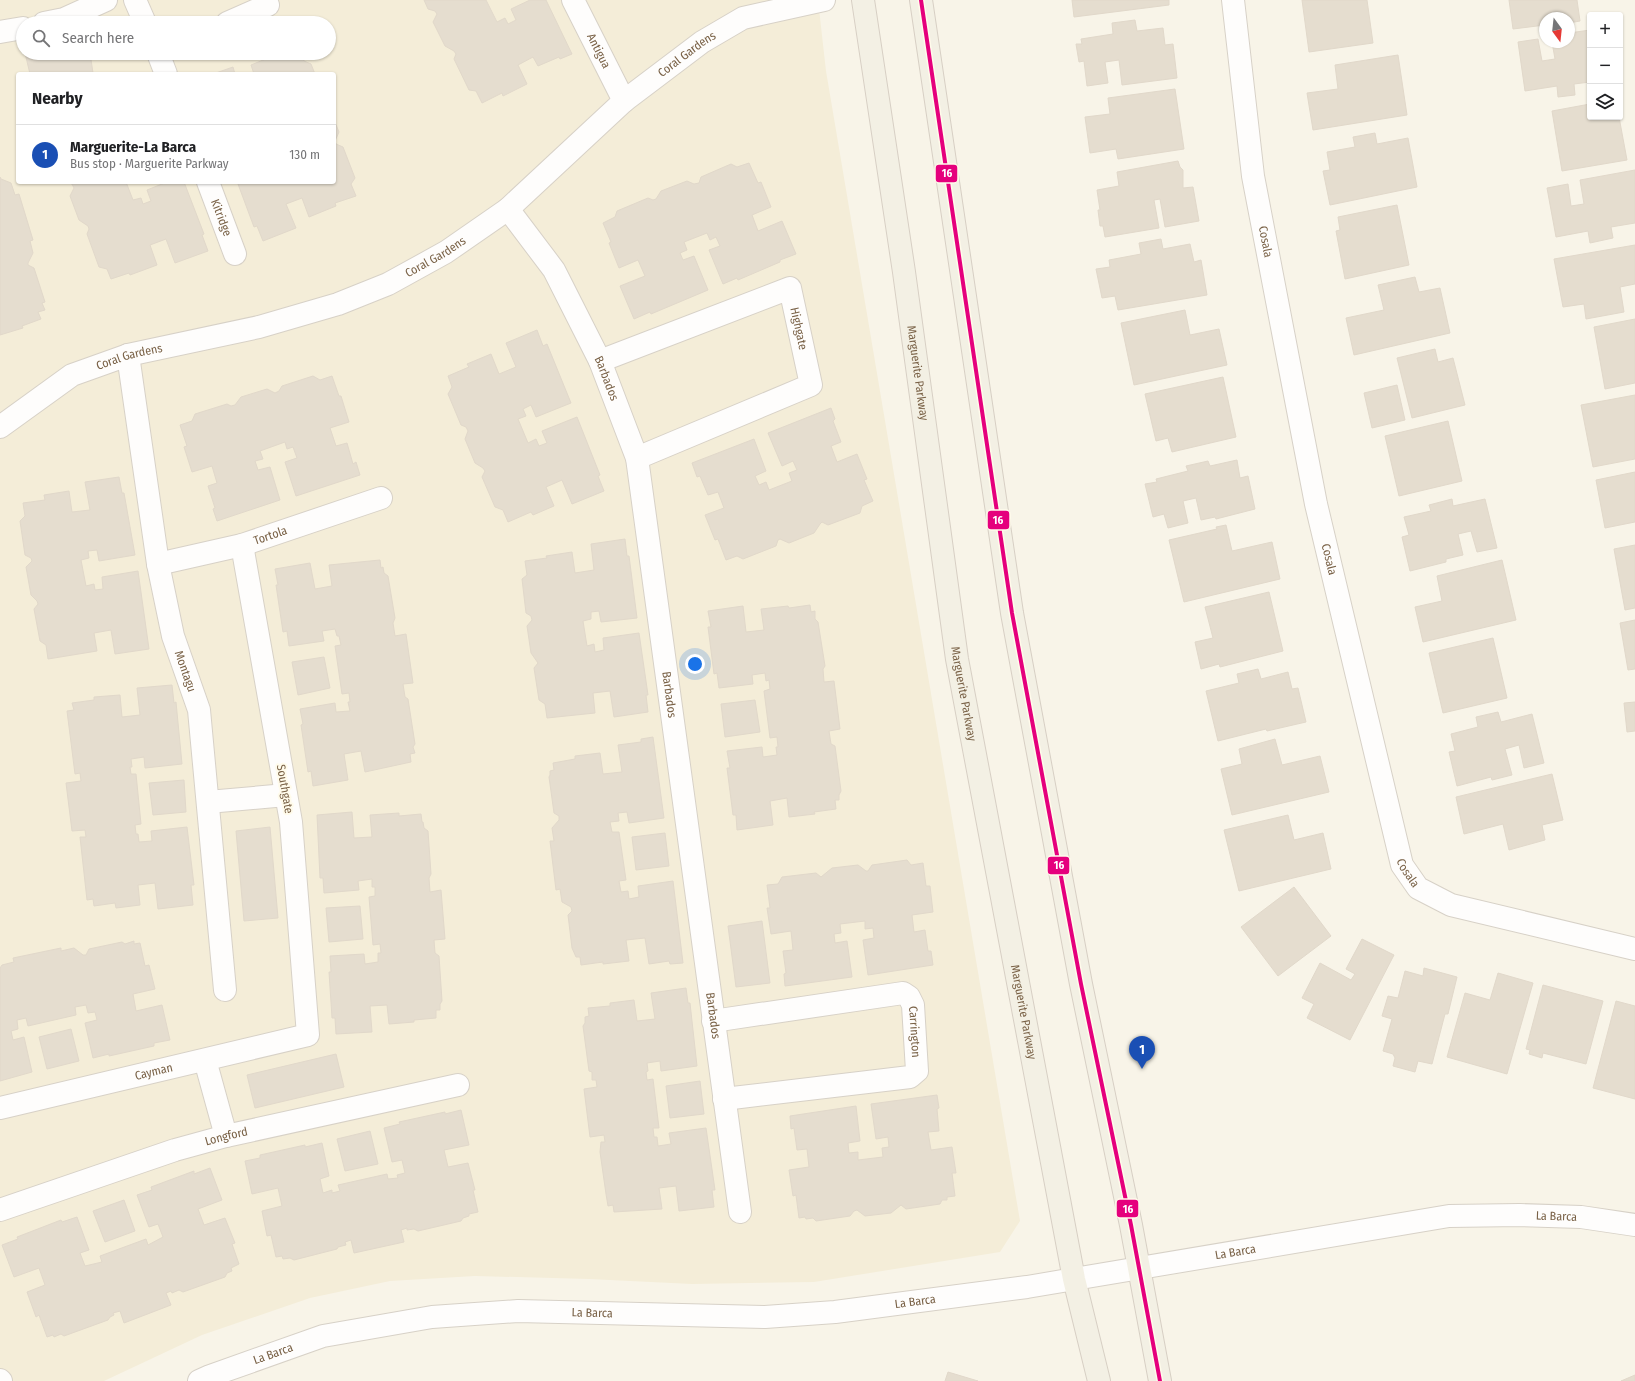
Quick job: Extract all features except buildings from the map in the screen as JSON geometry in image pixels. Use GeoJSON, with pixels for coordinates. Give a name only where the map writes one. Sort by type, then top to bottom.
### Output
{"type":"FeatureCollection","features":[{"type":"Feature","properties":{"kind":"main road","name":"Marguerite Parkway"},"geometry":{"type":"LineString","coordinates":[[862,0],[904,272],[957,659],[1074,1279],[1099,1381]]}},
{"type":"Feature","properties":{"kind":"main road"},"geometry":{"type":"LineString","coordinates":[[921,0],[1012,613],[1081,984],[1139,1268],[1160,1381]]}},
{"type":"Feature","properties":{"kind":"street"},"geometry":{"type":"LineString","coordinates":[[71,16],[106,0]]}},
{"type":"Feature","properties":{"kind":"street"},"geometry":{"type":"LineString","coordinates":[[135,0],[142,16]]}},
{"type":"Feature","properties":{"kind":"street"},"geometry":{"type":"LineString","coordinates":[[243,16],[268,5],[266,0]]}},
{"type":"Feature","properties":{"kind":"street","name":"Antigua"},"geometry":{"type":"LineString","coordinates":[[573,0],[624,101]]}},
{"type":"Feature","properties":{"kind":"street","name":"Coral Gardens"},"geometry":{"type":"LineString","coordinates":[[0,428],[72,376],[128,355],[259,327],[338,304],[388,284],[446,252],[508,209],[624,101],[702,42],[743,18],[824,0]]}},
{"type":"Feature","properties":{"kind":"street","name":"Cosala"},"geometry":{"type":"LineString","coordinates":[[1233,0],[1253,176],[1316,504],[1402,865],[1418,888],[1450,905],[1635,950]]}},
{"type":"Feature","properties":{"kind":"street"},"geometry":{"type":"LineString","coordinates":[[0,32],[16,29]]}},
{"type":"Feature","properties":{"kind":"street"},"geometry":{"type":"LineString","coordinates":[[161,60],[165,72]]}},
{"type":"Feature","properties":{"kind":"street","name":"Kitridge"},"geometry":{"type":"LineString","coordinates":[[209,184],[235,254]]}},
{"type":"Feature","properties":{"kind":"street","name":"Barbados"},"geometry":{"type":"LineString","coordinates":[[508,209],[554,270],[600,361],[637,458],[740,1212]]}},
{"type":"Feature","properties":{"kind":"street","name":"Highgate"},"geometry":{"type":"LineString","coordinates":[[600,361],[790,288],[811,386],[637,458]]}},
{"type":"Feature","properties":{"kind":"street","name":"Montagu"},"geometry":{"type":"LineString","coordinates":[[128,355],[158,564],[173,636],[199,710],[225,990]]}},
{"type":"Feature","properties":{"kind":"street","name":"Tortola"},"geometry":{"type":"LineString","coordinates":[[158,564],[242,546],[381,498]]}},
{"type":"Feature","properties":{"kind":"street","name":"Southgate"},"geometry":{"type":"LineString","coordinates":[[242,546],[291,822],[308,1035]]}},
{"type":"Feature","properties":{"kind":"street"},"geometry":{"type":"LineString","coordinates":[[208,802],[286,795]]}},
{"type":"Feature","properties":{"kind":"street","name":"Carrington"},"geometry":{"type":"LineString","coordinates":[[713,1021],[903,993],[909,997],[913,1005],[917,1071],[910,1077],[724,1099]]}},
{"type":"Feature","properties":{"kind":"street","name":"Cayman"},"geometry":{"type":"LineString","coordinates":[[0,1108],[308,1035]]}},
{"type":"Feature","properties":{"kind":"street"},"geometry":{"type":"LineString","coordinates":[[205,1060],[226,1136]]}},
{"type":"Feature","properties":{"kind":"street","name":"Longford"},"geometry":{"type":"LineString","coordinates":[[0,1210],[175,1150],[226,1136],[458,1085]]}},
{"type":"Feature","properties":{"kind":"street","name":"La Barca"},"geometry":{"type":"LineString","coordinates":[[199,1381],[323,1336],[432,1316],[518,1311],[765,1317],[835,1312],[1018,1288],[1449,1216],[1520,1214],[1573,1217],[1635,1225]]}},
{"type":"Feature","properties":{"kind":"shaded area"},"geometry":{"type":"Polygon","coordinates":[[[0,0],[818,0],[826,71],[1020,1221],[1000,1252],[814,1282],[692,1284],[589,1279],[475,1276],[390,1281],[310,1298],[202,1335],[104,1381],[0,1381],[0,0]]]}},
{"type":"Feature","properties":{"kind":"transit line","name":"16"},"geometry":{"type":"LineString","coordinates":[[921,0],[1012,613],[1081,984],[1131,1225],[1160,1381]]}},
{"type":"Feature","properties":{"kind":"place","name":"Marguerite-La Barca"},"geometry":{"type":"Point","coordinates":[1142,1069]}}]}
